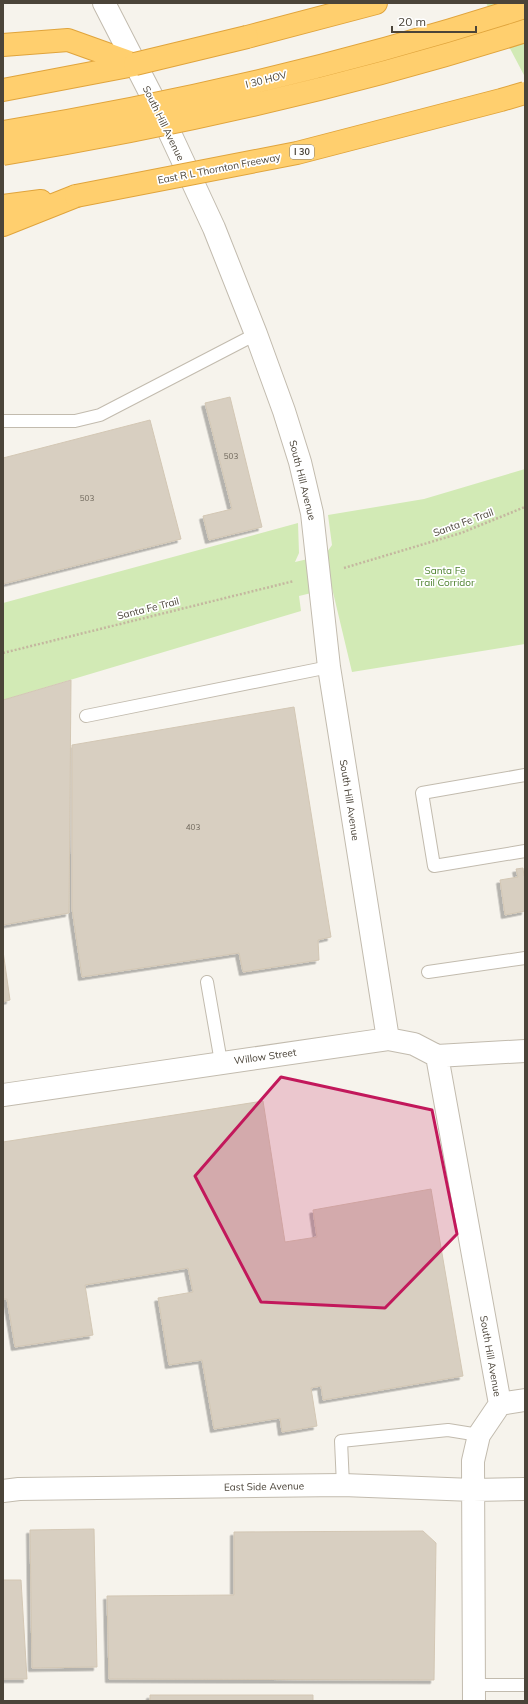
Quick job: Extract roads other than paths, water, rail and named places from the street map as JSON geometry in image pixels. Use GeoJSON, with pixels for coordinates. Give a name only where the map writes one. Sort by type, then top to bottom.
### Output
{"type":"FeatureCollection","features":[{"type":"Feature","properties":{"kind":"highway"},"geometry":{"type":"LineString","coordinates":[[3,90],[135,64],[376,3]]}},
{"type":"Feature","properties":{"kind":"highway","name":"I 30 HOV"},"geometry":{"type":"LineString","coordinates":[[3,132],[86,118],[238,86],[363,56],[525,7]]}},
{"type":"Feature","properties":{"kind":"highway"},"geometry":{"type":"LineString","coordinates":[[3,154],[160,126],[263,103],[384,72],[525,31]]}},
{"type":"Feature","properties":{"kind":"highway"},"geometry":{"type":"LineString","coordinates":[[3,45],[68,40],[135,64]]}},
{"type":"Feature","properties":{"kind":"highway","name":"East R L Thornton Freeway"},"geometry":{"type":"LineString","coordinates":[[3,206],[76,196],[297,153],[525,93]]}},
{"type":"Feature","properties":{"kind":"highway"},"geometry":{"type":"LineString","coordinates":[[3,225],[76,196]]}},
{"type":"Feature","properties":{"kind":"street","name":"South Hill Avenue"},"geometry":{"type":"LineString","coordinates":[[104,3],[160,114],[214,228],[256,334],[300,462],[312,513],[329,667],[388,1039]]}},
{"type":"Feature","properties":{"kind":"street","name":"Willow Street"},"geometry":{"type":"LineString","coordinates":[[3,1095],[221,1062],[388,1039],[414,1044],[437,1056]]}},
{"type":"Feature","properties":{"kind":"street"},"geometry":{"type":"LineString","coordinates":[[437,1056],[525,1051]]}},
{"type":"Feature","properties":{"kind":"street","name":"South Hill Avenue"},"geometry":{"type":"LineString","coordinates":[[437,1056],[500,1404],[479,1435],[473,1461],[474,1693]]}},
{"type":"Feature","properties":{"kind":"street"},"geometry":{"type":"LineString","coordinates":[[500,1404],[525,1400]]}},
{"type":"Feature","properties":{"kind":"street","name":"East Side Avenue"},"geometry":{"type":"LineString","coordinates":[[3,1490],[343,1485],[473,1490],[525,1489]]}},
{"type":"Feature","properties":{"kind":"lane"},"geometry":{"type":"LineString","coordinates":[[3,421],[75,421],[100,415],[256,334]]}},
{"type":"Feature","properties":{"kind":"lane"},"geometry":{"type":"LineString","coordinates":[[86,716],[329,667]]}},
{"type":"Feature","properties":{"kind":"lane"},"geometry":{"type":"LineString","coordinates":[[525,775],[422,793],[434,866],[525,851]]}},
{"type":"Feature","properties":{"kind":"lane"},"geometry":{"type":"LineString","coordinates":[[428,972],[525,958]]}},
{"type":"Feature","properties":{"kind":"lane"},"geometry":{"type":"LineString","coordinates":[[207,982],[221,1062]]}},
{"type":"Feature","properties":{"kind":"lane"},"geometry":{"type":"LineString","coordinates":[[343,1485],[341,1441],[448,1430],[479,1435]]}},
{"type":"Feature","properties":{"kind":"lane"},"geometry":{"type":"LineString","coordinates":[[474,1693],[525,1685]]}},
{"type":"Feature","properties":{"kind":"park label","name":"Santa Fe Trail Corridor"},"geometry":{"type":"Point","coordinates":[445,576]}}]}
